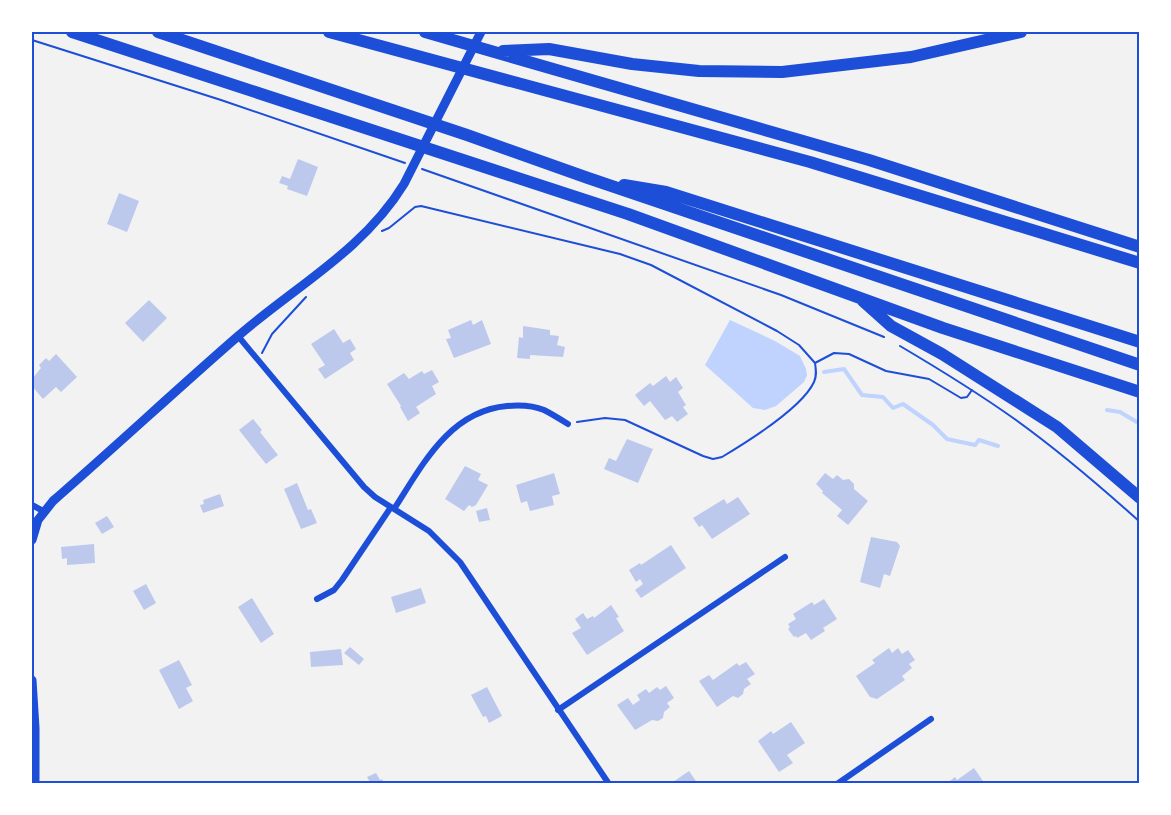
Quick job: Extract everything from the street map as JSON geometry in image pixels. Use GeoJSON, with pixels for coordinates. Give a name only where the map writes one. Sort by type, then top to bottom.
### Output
{"type":"FeatureCollection","features":[{"type":"Feature","properties":{"kind":"highway"},"geometry":{"type":"LineString","coordinates":[[72,32],[616,210],[943,328],[1140,392]]}},
{"type":"Feature","properties":{"kind":"highway"},"geometry":{"type":"LineString","coordinates":[[158,32],[1140,365]]}},
{"type":"Feature","properties":{"kind":"highway"},"geometry":{"type":"LineString","coordinates":[[329,32],[810,162],[1139,263]]}},
{"type":"Feature","properties":{"kind":"highway"},"geometry":{"type":"LineString","coordinates":[[425,32],[869,160],[1140,247]]}},
{"type":"Feature","properties":{"kind":"highway"},"geometry":{"type":"LineString","coordinates":[[493,52],[549,49],[632,64],[699,70],[782,72],[911,57],[1021,32]]}},
{"type":"Feature","properties":{"kind":"highway"},"geometry":{"type":"LineString","coordinates":[[588,178],[666,192],[1140,342]]}},
{"type":"Feature","properties":{"kind":"highway"},"geometry":{"type":"LineString","coordinates":[[858,296],[891,326],[942,354],[1057,427],[1140,498]]}},
{"type":"Feature","properties":{"kind":"main road"},"geometry":{"type":"LineString","coordinates":[[32,540],[38,520],[44,511],[237,336],[299,286],[348,251],[373,226],[404,184],[481,32]]}},
{"type":"Feature","properties":{"kind":"main road"},"geometry":{"type":"LineString","coordinates":[[32,680],[35,783]]}},
{"type":"Feature","properties":{"kind":"street"},"geometry":{"type":"LineString","coordinates":[[237,336],[369,492],[429,531],[460,562],[609,783]]}},
{"type":"Feature","properties":{"kind":"street"},"geometry":{"type":"LineString","coordinates":[[317,599],[334,590],[342,580],[439,441],[450,431],[478,414],[499,407],[531,406],[568,424]]}},
{"type":"Feature","properties":{"kind":"street"},"geometry":{"type":"LineString","coordinates":[[32,505],[44,511]]}},
{"type":"Feature","properties":{"kind":"street"},"geometry":{"type":"LineString","coordinates":[[558,710],[785,557]]}},
{"type":"Feature","properties":{"kind":"street"},"geometry":{"type":"LineString","coordinates":[[837,783],[931,718]]}},
{"type":"Feature","properties":{"kind":"path"},"geometry":{"type":"LineString","coordinates":[[32,40],[221,100],[407,164]]}},
{"type":"Feature","properties":{"kind":"path"},"geometry":{"type":"LineString","coordinates":[[418,167],[781,295],[887,338]]}},
{"type":"Feature","properties":{"kind":"path"},"geometry":{"type":"LineString","coordinates":[[379,232],[389,228],[416,207],[421,206],[632,257],[791,339],[808,354],[817,370],[814,382],[790,410],[722,457],[713,459],[619,418],[568,424]]}},
{"type":"Feature","properties":{"kind":"path"},"geometry":{"type":"LineString","coordinates":[[897,344],[972,390],[1054,448],[1140,522]]}},
{"type":"Feature","properties":{"kind":"path"},"geometry":{"type":"LineString","coordinates":[[815,363],[834,353],[849,354],[886,371],[929,379],[961,398],[967,397],[972,390]]}},
{"type":"Feature","properties":{"kind":"water"},"geometry":{"type":"Polygon","coordinates":[[[730,320],[775,341],[800,356],[807,375],[804,382],[776,406],[765,410],[753,408],[705,365],[730,320]]]}},
{"type":"Feature","properties":{"kind":"building"},"geometry":{"type":"Polygon","coordinates":[[[298,159],[318,167],[307,196],[287,189],[288,186],[279,183],[282,176],[290,179],[298,159]]]}},
{"type":"Feature","properties":{"kind":"building"},"geometry":{"type":"Polygon","coordinates":[[[119,193],[139,201],[127,232],[107,224],[119,193]]]}},
{"type":"Feature","properties":{"kind":"building"},"geometry":{"type":"Polygon","coordinates":[[[149,300],[167,318],[143,342],[125,323],[149,300]]]}},
{"type":"Feature","properties":{"kind":"building"},"geometry":{"type":"Polygon","coordinates":[[[471,320],[473,325],[482,320],[491,344],[454,358],[446,339],[451,338],[448,330],[471,320]]]}},
{"type":"Feature","properties":{"kind":"building"},"geometry":{"type":"Polygon","coordinates":[[[523,326],[550,330],[550,335],[559,336],[557,345],[565,347],[563,357],[530,355],[530,359],[517,358],[519,337],[523,338],[523,326]]]}},
{"type":"Feature","properties":{"kind":"building"},"geometry":{"type":"Polygon","coordinates":[[[334,329],[343,343],[350,339],[356,349],[350,353],[354,360],[325,379],[318,369],[325,365],[311,344],[334,329]]]}},
{"type":"Feature","properties":{"kind":"building"},"geometry":{"type":"Polygon","coordinates":[[[56,354],[77,377],[61,392],[56,387],[43,399],[32,386],[32,379],[41,368],[39,365],[46,358],[49,361],[56,354]]]}},
{"type":"Feature","properties":{"kind":"building"},"geometry":{"type":"Polygon","coordinates":[[[432,370],[439,382],[432,386],[436,394],[416,407],[420,413],[408,421],[387,384],[404,373],[409,379],[422,371],[424,374],[432,370]]]}},
{"type":"Feature","properties":{"kind":"building"},"geometry":{"type":"Polygon","coordinates":[[[666,376],[670,382],[676,377],[683,388],[678,392],[686,405],[683,407],[688,414],[677,422],[672,416],[665,420],[650,401],[644,406],[635,395],[650,383],[653,386],[666,376]]]}},
{"type":"Feature","properties":{"kind":"building"},"geometry":{"type":"Polygon","coordinates":[[[253,419],[278,455],[266,464],[239,430],[253,419]]]}},
{"type":"Feature","properties":{"kind":"building"},"geometry":{"type":"Polygon","coordinates":[[[627,439],[653,449],[638,483],[604,469],[609,458],[616,461],[627,439]]]}},
{"type":"Feature","properties":{"kind":"building"},"geometry":{"type":"Polygon","coordinates":[[[465,466],[481,474],[478,480],[488,485],[476,505],[472,507],[469,505],[464,511],[445,499],[465,466]]]}},
{"type":"Feature","properties":{"kind":"building"},"geometry":{"type":"Polygon","coordinates":[[[554,473],[560,494],[552,496],[554,505],[530,511],[527,501],[521,503],[516,485],[554,473]]]}},
{"type":"Feature","properties":{"kind":"building"},"geometry":{"type":"Polygon","coordinates":[[[825,473],[833,479],[837,475],[843,480],[849,479],[854,484],[854,489],[868,501],[848,525],[837,516],[842,510],[822,493],[823,491],[816,484],[825,473]]]}},
{"type":"Feature","properties":{"kind":"building"},"geometry":{"type":"Polygon","coordinates":[[[297,483],[308,510],[311,509],[317,523],[301,529],[284,489],[297,483]]]}},
{"type":"Feature","properties":{"kind":"building"},"geometry":{"type":"Polygon","coordinates":[[[220,494],[224,506],[203,513],[200,505],[204,504],[203,500],[220,494]]]}},
{"type":"Feature","properties":{"kind":"building"},"geometry":{"type":"Polygon","coordinates":[[[738,497],[750,514],[712,539],[702,525],[699,527],[693,518],[724,499],[727,504],[738,497]]]}},
{"type":"Feature","properties":{"kind":"building"},"geometry":{"type":"Polygon","coordinates":[[[487,508],[490,520],[479,522],[476,511],[487,508]]]}},
{"type":"Feature","properties":{"kind":"building"},"geometry":{"type":"Polygon","coordinates":[[[107,516],[114,527],[102,534],[95,523],[107,516]]]}},
{"type":"Feature","properties":{"kind":"building"},"geometry":{"type":"Polygon","coordinates":[[[871,537],[897,542],[900,546],[890,576],[884,574],[880,588],[860,582],[871,537]]]}},
{"type":"Feature","properties":{"kind":"building"},"geometry":{"type":"Polygon","coordinates":[[[94,544],[95,563],[67,565],[67,558],[62,559],[61,547],[94,544]]]}},
{"type":"Feature","properties":{"kind":"building"},"geometry":{"type":"Polygon","coordinates":[[[671,545],[686,568],[641,598],[635,590],[643,584],[640,579],[636,582],[629,570],[640,563],[641,565],[671,545]]]}},
{"type":"Feature","properties":{"kind":"building"},"geometry":{"type":"Polygon","coordinates":[[[146,584],[156,603],[144,610],[133,591],[146,584]]]}},
{"type":"Feature","properties":{"kind":"building"},"geometry":{"type":"Polygon","coordinates":[[[421,588],[426,603],[396,613],[391,597],[421,588]]]}},
{"type":"Feature","properties":{"kind":"building"},"geometry":{"type":"Polygon","coordinates":[[[252,598],[274,634],[261,643],[238,607],[252,598]]]}},
{"type":"Feature","properties":{"kind":"building"},"geometry":{"type":"Polygon","coordinates":[[[824,599],[837,619],[811,640],[806,633],[797,638],[794,637],[788,629],[790,627],[788,624],[796,619],[793,614],[812,602],[814,605],[824,599]]]}},
{"type":"Feature","properties":{"kind":"building"},"geometry":{"type":"Polygon","coordinates":[[[611,605],[624,631],[587,655],[572,633],[581,628],[575,619],[583,613],[587,619],[593,616],[594,618],[611,605]]]}},
{"type":"Feature","properties":{"kind":"building"},"geometry":{"type":"Polygon","coordinates":[[[350,647],[364,659],[359,665],[344,653],[350,647]]]}},
{"type":"Feature","properties":{"kind":"building"},"geometry":{"type":"Polygon","coordinates":[[[889,648],[892,653],[898,648],[902,654],[908,650],[915,660],[909,664],[912,668],[902,676],[905,680],[877,699],[870,697],[856,676],[875,663],[872,660],[889,648]]]}},
{"type":"Feature","properties":{"kind":"building"},"geometry":{"type":"Polygon","coordinates":[[[341,649],[343,665],[311,667],[310,652],[341,649]]]}},
{"type":"Feature","properties":{"kind":"building"},"geometry":{"type":"Polygon","coordinates":[[[179,660],[192,685],[186,688],[193,701],[179,709],[159,670],[179,660]]]}},
{"type":"Feature","properties":{"kind":"building"},"geometry":{"type":"Polygon","coordinates":[[[746,662],[755,674],[747,679],[751,684],[738,698],[733,696],[717,707],[699,681],[709,675],[713,680],[737,663],[739,666],[746,662]]]}},
{"type":"Feature","properties":{"kind":"building"},"geometry":{"type":"Polygon","coordinates":[[[666,686],[674,698],[667,703],[670,707],[664,712],[663,718],[658,721],[652,720],[635,730],[617,705],[628,698],[633,705],[640,700],[637,695],[646,689],[649,693],[657,687],[660,690],[666,686]]]}},
{"type":"Feature","properties":{"kind":"building"},"geometry":{"type":"Polygon","coordinates":[[[487,687],[502,716],[489,723],[486,716],[483,717],[471,695],[487,687]]]}},
{"type":"Feature","properties":{"kind":"building"},"geometry":{"type":"Polygon","coordinates":[[[791,722],[805,743],[787,755],[793,763],[779,772],[758,741],[771,731],[773,734],[791,722]]]}},
{"type":"Feature","properties":{"kind":"building"},"geometry":{"type":"Polygon","coordinates":[[[974,768],[985,784],[946,784],[955,777],[957,780],[974,768]]]}},
{"type":"Feature","properties":{"kind":"building"},"geometry":{"type":"Polygon","coordinates":[[[689,771],[698,784],[670,784],[689,771]]]}},
{"type":"Feature","properties":{"kind":"building"},"geometry":{"type":"Polygon","coordinates":[[[376,773],[384,784],[371,784],[367,777],[376,773]]]}},
{"type":"Feature","properties":{"kind":"waterway"},"geometry":{"type":"LineString","coordinates":[[824,372],[844,369],[862,395],[883,397],[893,408],[903,404],[933,425],[947,439],[975,445],[979,440],[998,446]]}},
{"type":"Feature","properties":{"kind":"waterway"},"geometry":{"type":"LineString","coordinates":[[1107,410],[1120,412],[1140,424]]}}]}
